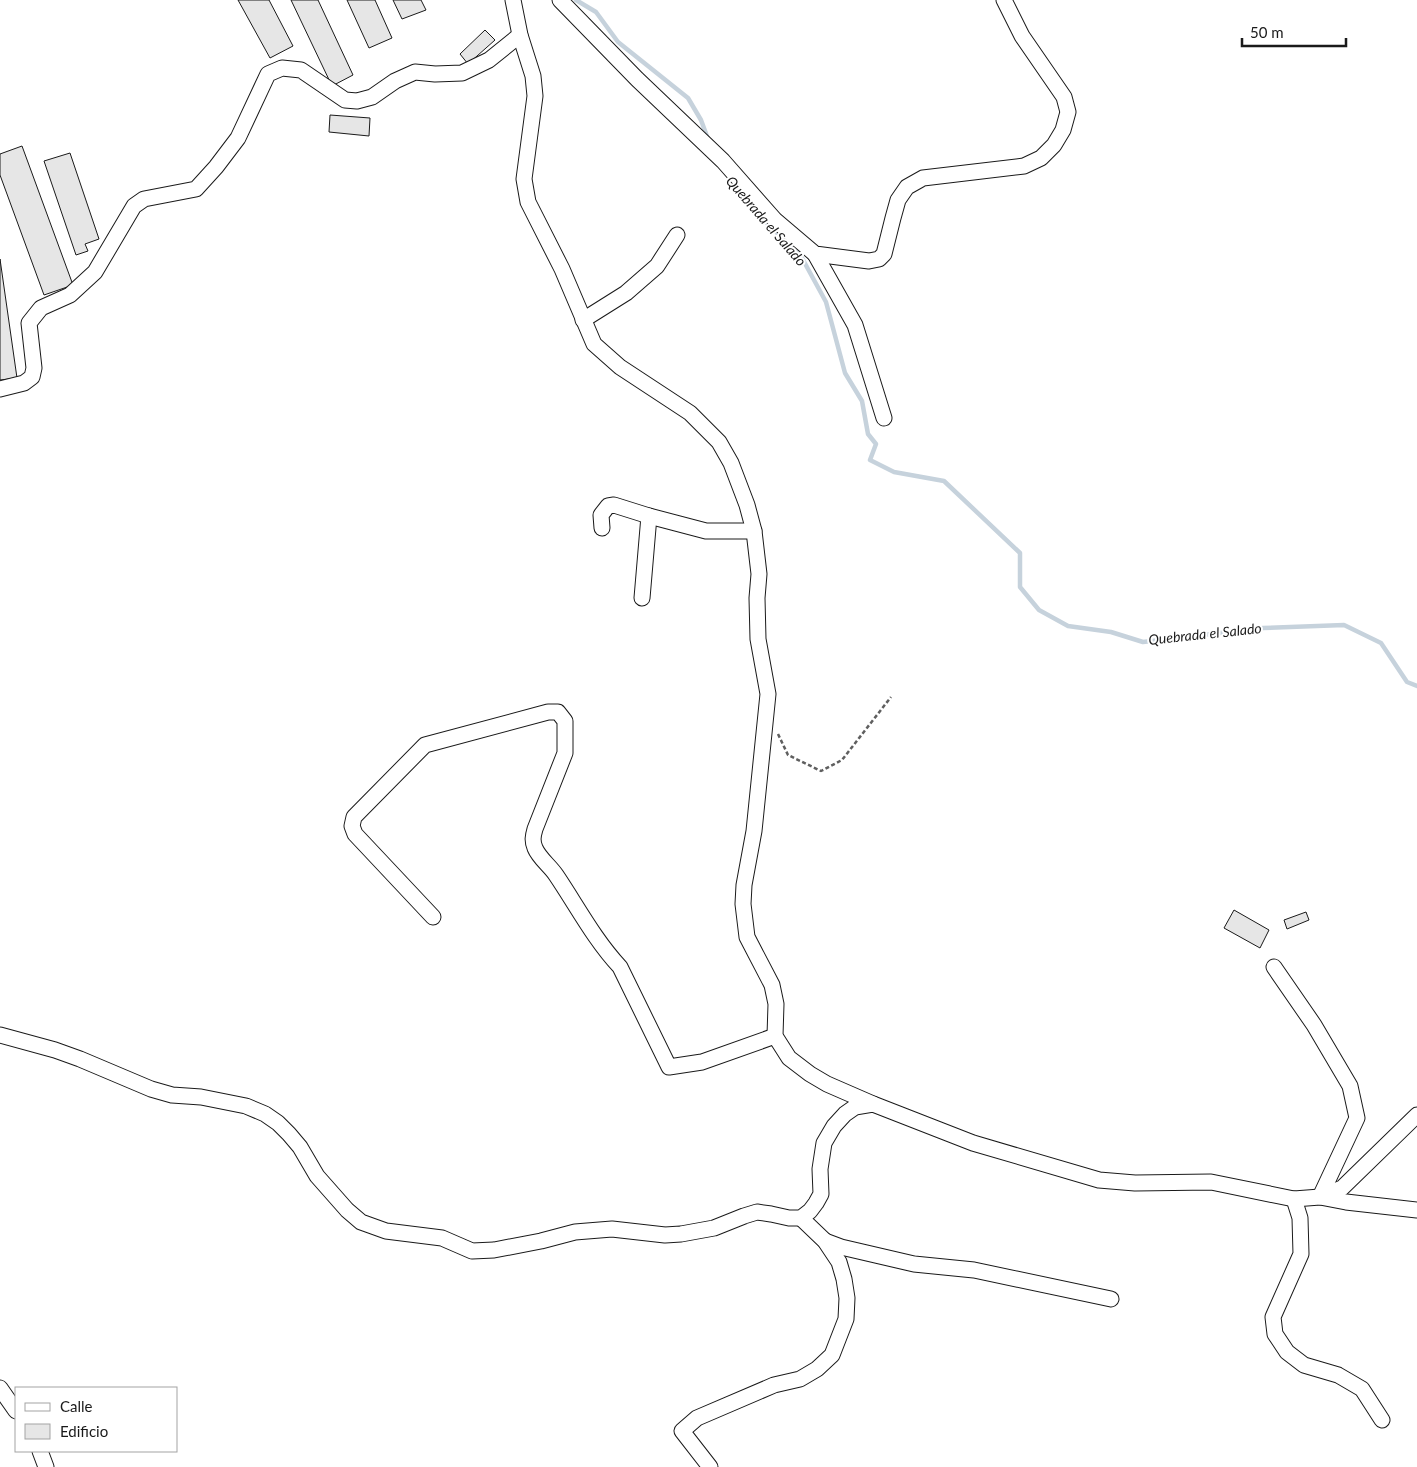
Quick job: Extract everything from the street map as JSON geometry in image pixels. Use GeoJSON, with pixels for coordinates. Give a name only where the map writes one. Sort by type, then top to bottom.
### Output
{"type":"FeatureCollection","features":[{"type":"Feature","properties":{"kind":"street"},"geometry":{"type":"LineString","coordinates":[[513,0],[520,35],[533,76],[535,96],[524,179],[528,202],[562,269],[594,344],[620,367],[690,413],[718,442],[731,463],[747,505],[754,531],[759,574],[757,598],[758,640],[768,694],[754,831],[744,885],[743,904],[748,937],[772,985],[776,1004],[776,1036],[789,1058],[827,1084],[872,1104],[973,1143],[1099,1180],[1135,1183],[1211,1182],[1294,1199],[1320,1197],[1346,1202],[1417,1210]]}},
{"type":"Feature","properties":{"kind":"street"},"geometry":{"type":"LineString","coordinates":[[560,0],[723,161],[775,220],[815,254],[855,325],[884,418]]}},
{"type":"Feature","properties":{"kind":"street"},"geometry":{"type":"LineString","coordinates":[[815,254],[868,261],[879,259],[884,254],[898,200],[907,187],[923,178],[1024,166],[1041,158],[1054,146],[1068,112],[1064,97],[1022,36],[1004,0]]}},
{"type":"Feature","properties":{"kind":"street"},"geometry":{"type":"LineString","coordinates":[[0,389],[24,383],[32,376],[34,368],[29,323],[41,308],[70,295],[96,272],[134,206],[144,199],[196,189],[238,138],[268,74],[282,68],[301,70],[345,100],[357,100],[372,97],[395,81],[415,72],[435,74],[462,73],[489,60],[520,35]]}},
{"type":"Feature","properties":{"kind":"street"},"geometry":{"type":"LineString","coordinates":[[583,320],[626,293],[657,266],[677,235]]}},
{"type":"Feature","properties":{"kind":"street"},"geometry":{"type":"LineString","coordinates":[[602,528],[602,515],[608,506],[614,505],[706,531],[754,531]]}},
{"type":"Feature","properties":{"kind":"street"},"geometry":{"type":"LineString","coordinates":[[642,598],[648,516]]}},
{"type":"Feature","properties":{"kind":"street"},"geometry":{"type":"LineString","coordinates":[[433,917],[355,834],[352,826],[354,817],[425,745],[548,712],[558,712],[565,721],[565,753],[535,829],[532,840],[535,850],[555,873],[585,922],[620,967],[669,1067],[702,1062],[776,1036]]}},
{"type":"Feature","properties":{"kind":"street"},"geometry":{"type":"LineString","coordinates":[[1274,967],[1314,1025],[1350,1086],[1357,1118],[1320,1197]]}},
{"type":"Feature","properties":{"kind":"street"},"geometry":{"type":"LineString","coordinates":[[0,1035],[55,1050],[151,1089],[172,1095],[201,1097],[246,1106],[264,1114],[278,1123],[289,1134],[300,1147],[317,1176],[347,1210],[361,1222],[386,1232],[442,1238],[472,1251],[494,1250],[575,1232],[612,1229],[664,1236],[681,1234],[714,1228],[756,1212],[789,1218],[801,1218],[810,1211],[821,1194],[820,1169],[824,1143],[834,1126],[845,1114],[855,1107],[872,1104]]}},
{"type":"Feature","properties":{"kind":"street"},"geometry":{"type":"LineString","coordinates":[[1320,1197],[1342,1188],[1417,1115]]}},
{"type":"Feature","properties":{"kind":"street"},"geometry":{"type":"LineString","coordinates":[[1294,1199],[1300,1218],[1301,1254],[1273,1317],[1275,1334],[1287,1352],[1304,1365],[1338,1375],[1362,1389],[1382,1420]]}},
{"type":"Feature","properties":{"kind":"street"},"geometry":{"type":"LineString","coordinates":[[710,1467],[682,1431],[697,1418],[774,1385],[800,1379],[817,1369],[832,1355],[846,1318],[844,1280],[839,1262],[825,1241],[801,1218]]}},
{"type":"Feature","properties":{"kind":"street"},"geometry":{"type":"LineString","coordinates":[[825,1241],[840,1247],[914,1264],[974,1270],[1111,1299]]}},
{"type":"Feature","properties":{"kind":"street"},"geometry":{"type":"LineString","coordinates":[[0,1388],[15,1410]]}},
{"type":"Feature","properties":{"kind":"street"},"geometry":{"type":"LineString","coordinates":[[40,1452],[46,1467]]}},
{"type":"Feature","properties":{"kind":"path"},"geometry":{"type":"LineString","coordinates":[[777,732],[788,755],[821,771],[842,760],[892,696]]}},
{"type":"Feature","properties":{"kind":"building"},"geometry":{"type":"Polygon","coordinates":[[[238,0],[269,0],[293,46],[270,58],[238,0]]]}},
{"type":"Feature","properties":{"kind":"building"},"geometry":{"type":"Polygon","coordinates":[[[291,0],[318,0],[353,75],[332,86],[291,0]]]}},
{"type":"Feature","properties":{"kind":"building"},"geometry":{"type":"Polygon","coordinates":[[[347,0],[375,0],[392,38],[369,48],[347,0]]]}},
{"type":"Feature","properties":{"kind":"building"},"geometry":{"type":"Polygon","coordinates":[[[393,0],[421,0],[426,10],[402,19],[393,0]]]}},
{"type":"Feature","properties":{"kind":"building"},"geometry":{"type":"Polygon","coordinates":[[[485,30],[495,40],[468,64],[460,54],[485,30]]]}},
{"type":"Feature","properties":{"kind":"building"},"geometry":{"type":"Polygon","coordinates":[[[330,115],[370,118],[369,136],[329,132],[330,115]]]}},
{"type":"Feature","properties":{"kind":"building"},"geometry":{"type":"Polygon","coordinates":[[[22,146],[73,285],[44,295],[0,175],[0,154],[22,146]]]}},
{"type":"Feature","properties":{"kind":"building"},"geometry":{"type":"Polygon","coordinates":[[[70,153],[99,239],[85,244],[88,251],[76,255],[44,161],[70,153]]]}},
{"type":"Feature","properties":{"kind":"building"},"geometry":{"type":"Polygon","coordinates":[[[0,259],[17,378],[0,380],[0,259]]]}},
{"type":"Feature","properties":{"kind":"building"},"geometry":{"type":"Polygon","coordinates":[[[1234,910],[1269,930],[1260,948],[1224,928],[1234,910]]]}},
{"type":"Feature","properties":{"kind":"building"},"geometry":{"type":"Polygon","coordinates":[[[1306,912],[1309,920],[1287,929],[1284,920],[1306,912]]]}},
{"type":"Feature","properties":{"kind":"waterway","name":"Quebrada el Salado"},"geometry":{"type":"LineString","coordinates":[[576,0],[596,12],[618,42],[688,98],[701,120],[708,139]]}},
{"type":"Feature","properties":{"kind":"waterway","name":"Quebrada el Salado"},"geometry":{"type":"LineString","coordinates":[[735,186],[762,218],[802,258],[826,302],[845,373],[862,401],[868,434],[876,444],[870,460],[894,472],[944,481],[1020,553],[1020,587],[1039,610],[1068,626],[1111,632],[1143,642],[1263,628],[1344,625],[1381,643],[1407,682],[1417,686]]}}]}
